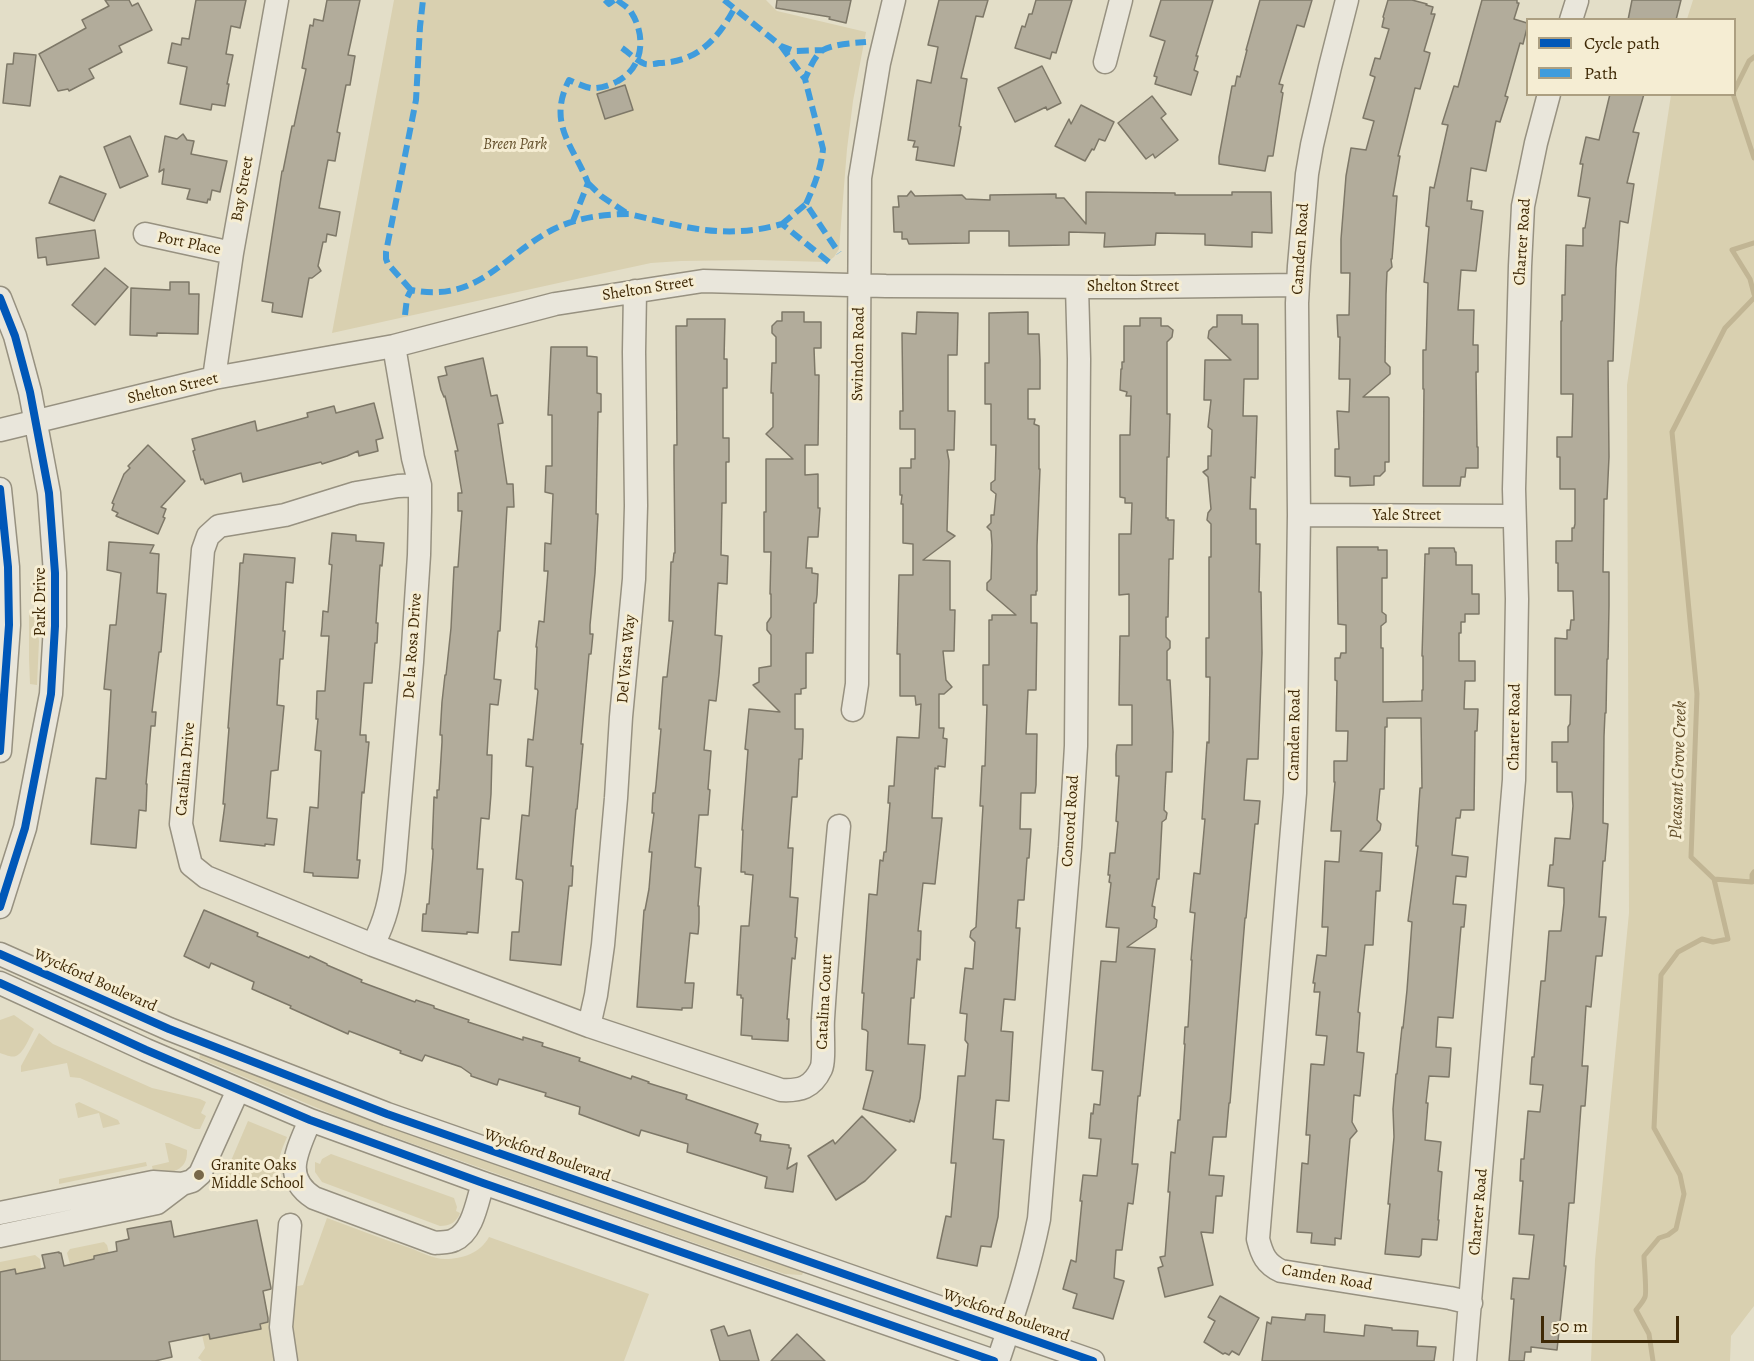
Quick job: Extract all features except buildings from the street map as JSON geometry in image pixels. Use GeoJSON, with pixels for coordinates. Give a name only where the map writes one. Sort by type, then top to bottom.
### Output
{"type":"FeatureCollection","features":[{"type":"Feature","properties":{"kind":"street","name":"Bay Street"},"geometry":{"type":"LineString","coordinates":[[214,378],[232,253],[277,0]]}},
{"type":"Feature","properties":{"kind":"street","name":"Swindon Road"},"geometry":{"type":"LineString","coordinates":[[853,710],[857,684],[860,178],[879,63],[894,0]]}},
{"type":"Feature","properties":{"kind":"street"},"geometry":{"type":"LineString","coordinates":[[1105,62],[1121,0]]}},
{"type":"Feature","properties":{"kind":"street","name":"Camden Road"},"geometry":{"type":"LineString","coordinates":[[1347,0],[1310,154],[1298,285],[1299,515],[1294,793],[1258,1239],[1262,1254],[1271,1266],[1281,1271],[1471,1303]]}},
{"type":"Feature","properties":{"kind":"street","name":"Charter Road"},"geometry":{"type":"LineString","coordinates":[[1465,1361],[1514,780],[1517,599],[1514,516],[1523,206],[1548,96]]}},
{"type":"Feature","properties":{"kind":"street","name":"Port Place"},"geometry":{"type":"LineString","coordinates":[[145,234],[232,253]]}},
{"type":"Feature","properties":{"kind":"street","name":"Shelton Street"},"geometry":{"type":"LineString","coordinates":[[6,428],[214,378],[394,346],[555,304],[703,281],[860,286],[1298,285]]}},
{"type":"Feature","properties":{"kind":"street","name":"Concord Road"},"geometry":{"type":"LineString","coordinates":[[1001,1350],[1029,1266],[1039,1220],[1070,846],[1076,734],[1079,359],[1077,287]]}},
{"type":"Feature","properties":{"kind":"street","name":"Del Vista Way"},"geometry":{"type":"LineString","coordinates":[[589,1026],[603,945],[634,579],[635,291]]}},
{"type":"Feature","properties":{"kind":"street","name":"Park Drive"},"geometry":{"type":"LineString","coordinates":[[0,298],[24,365],[49,493],[55,562],[51,694],[25,828],[0,907]]}},
{"type":"Feature","properties":{"kind":"street","name":"De la Rosa Drive"},"geometry":{"type":"LineString","coordinates":[[373,945],[384,922],[391,898],[419,555],[420,485],[413,458],[394,346]]}},
{"type":"Feature","properties":{"kind":"street","name":"Catalina Drive"},"geometry":{"type":"LineString","coordinates":[[420,485],[356,493],[285,515],[219,526],[208,536],[203,550],[181,824],[191,866],[206,877],[373,945],[589,1026]]}},
{"type":"Feature","properties":{"kind":"street","name":"Park Drive"},"geometry":{"type":"LineString","coordinates":[[0,489],[8,567],[9,625],[0,751]]}},
{"type":"Feature","properties":{"kind":"street","name":"Yale Street"},"geometry":{"type":"LineString","coordinates":[[1299,515],[1514,516]]}},
{"type":"Feature","properties":{"kind":"street","name":"Catalina Court"},"geometry":{"type":"LineString","coordinates":[[589,1026],[780,1090],[797,1091],[814,1082],[823,1066],[822,1035],[828,943],[839,826]]}},
{"type":"Feature","properties":{"kind":"street","name":"Wyckford Boulevard"},"geometry":{"type":"LineString","coordinates":[[0,954],[169,1029],[1001,1350]]}},
{"type":"Feature","properties":{"kind":"street","name":"Wyckford Boulevard"},"geometry":{"type":"LineString","coordinates":[[0,983],[310,1120],[483,1183],[1001,1350],[1094,1361]]}},
{"type":"Feature","properties":{"kind":"street"},"geometry":{"type":"LineString","coordinates":[[0,1236],[157,1203],[201,1174],[238,1090]]}},
{"type":"Feature","properties":{"kind":"street"},"geometry":{"type":"LineString","coordinates":[[310,1120],[295,1159],[295,1178],[303,1191],[314,1198],[402,1231],[435,1243],[452,1242],[463,1235],[471,1222],[483,1183]]}},
{"type":"Feature","properties":{"kind":"street"},"geometry":{"type":"LineString","coordinates":[[0,1213],[153,1182],[183,1185]]}},
{"type":"Feature","properties":{"kind":"street"},"geometry":{"type":"LineString","coordinates":[[286,1361],[281,1327],[290,1225]]}},
{"type":"Feature","properties":{"kind":"green space","name":"Breen Park"},"geometry":{"type":"Polygon","coordinates":[[[394,0],[766,0],[777,11],[866,32],[847,149],[839,249],[827,262],[756,260],[651,263],[332,333],[394,0]]]}},
{"type":"Feature","properties":{"kind":"green space"},"geometry":{"type":"Polygon","coordinates":[[[1693,0],[1754,0],[1754,1306],[1731,1336],[1730,1361],[1591,1361],[1595,1260],[1629,913],[1627,385],[1671,96],[1736,96],[1736,18],[1687,18],[1693,0]]]}},
{"type":"Feature","properties":{"kind":"green space"},"geometry":{"type":"Polygon","coordinates":[[[35,612],[39,641],[37,685],[30,684],[29,659],[29,613],[35,612]]]}},
{"type":"Feature","properties":{"kind":"green space"},"geometry":{"type":"Polygon","coordinates":[[[14,1015],[34,1029],[22,1052],[12,1057],[0,1053],[0,1020],[14,1015]]]}},
{"type":"Feature","properties":{"kind":"green space"},"geometry":{"type":"Polygon","coordinates":[[[39,1033],[53,1044],[152,1088],[206,1102],[201,1113],[206,1116],[200,1129],[195,1129],[80,1078],[70,1077],[67,1063],[21,1072],[21,1066],[39,1033]]]}},
{"type":"Feature","properties":{"kind":"green space"},"geometry":{"type":"Polygon","coordinates":[[[201,1053],[805,1268],[802,1275],[785,1274],[562,1197],[341,1118],[199,1058],[201,1053]]]}},
{"type":"Feature","properties":{"kind":"green space"},"geometry":{"type":"Polygon","coordinates":[[[79,1102],[118,1120],[120,1124],[103,1128],[99,1113],[78,1118],[75,1104],[79,1102]]]}},
{"type":"Feature","properties":{"kind":"green space"},"geometry":{"type":"Polygon","coordinates":[[[248,1121],[287,1137],[279,1162],[280,1178],[218,1191],[248,1121]]]}},
{"type":"Feature","properties":{"kind":"green space"},"geometry":{"type":"Polygon","coordinates":[[[165,1143],[187,1150],[185,1163],[177,1170],[154,1176],[152,1166],[169,1162],[165,1143]]]}},
{"type":"Feature","properties":{"kind":"green space"},"geometry":{"type":"Polygon","coordinates":[[[331,1154],[454,1198],[459,1216],[453,1223],[440,1226],[322,1182],[315,1172],[315,1162],[320,1164],[322,1159],[331,1154]]]}},
{"type":"Feature","properties":{"kind":"green space"},"geometry":{"type":"Polygon","coordinates":[[[146,1162],[147,1166],[59,1184],[59,1179],[146,1162]]]}},
{"type":"Feature","properties":{"kind":"green space"},"geometry":{"type":"Polygon","coordinates":[[[327,1218],[441,1259],[458,1258],[470,1254],[481,1247],[489,1237],[649,1294],[624,1361],[202,1361],[198,1358],[205,1348],[202,1335],[209,1334],[211,1339],[261,1329],[260,1324],[278,1319],[272,1291],[303,1285],[327,1218]]]}},
{"type":"Feature","properties":{"kind":"green space"},"geometry":{"type":"Polygon","coordinates":[[[104,1242],[109,1253],[94,1256],[95,1259],[70,1264],[67,1253],[70,1249],[104,1242]]]}},
{"type":"Feature","properties":{"kind":"green space"},"geometry":{"type":"Polygon","coordinates":[[[35,1255],[40,1259],[41,1269],[16,1274],[15,1269],[0,1272],[0,1262],[35,1255]]]}},
{"type":"Feature","properties":{"kind":"waterway","name":"Pleasant Grove Creek"},"geometry":{"type":"LineString","coordinates":[[1736,87],[1749,61],[1754,57]]}},
{"type":"Feature","properties":{"kind":"waterway","name":"Pleasant Grove Creek"},"geometry":{"type":"LineString","coordinates":[[1734,96],[1754,158]]}},
{"type":"Feature","properties":{"kind":"waterway","name":"Pleasant Grove Creek"},"geometry":{"type":"LineString","coordinates":[[1754,243],[1732,250],[1750,279],[1754,294]]}},
{"type":"Feature","properties":{"kind":"waterway","name":"Pleasant Grove Creek"},"geometry":{"type":"LineString","coordinates":[[1653,1361],[1649,1334],[1636,1310],[1646,1294],[1644,1256],[1659,1238],[1676,1229],[1684,1194],[1680,1175],[1654,1128],[1661,975],[1678,952],[1702,939],[1713,942],[1728,939],[1714,879],[1691,857],[1697,694],[1672,432],[1725,328],[1754,298]]}},
{"type":"Feature","properties":{"kind":"waterway"},"geometry":{"type":"LineString","coordinates":[[1714,879],[1752,882],[1754,872]]}},
{"type":"Feature","properties":{"kind":"marked path"},"geometry":{"type":"LineString","coordinates":[[411,290],[388,264],[386,252],[416,100],[423,0]]}},
{"type":"Feature","properties":{"kind":"marked path"},"geometry":{"type":"LineString","coordinates":[[605,0],[609,4],[614,0]]}},
{"type":"Feature","properties":{"kind":"marked path"},"geometry":{"type":"LineString","coordinates":[[573,221],[588,183],[561,122],[563,96],[569,80],[588,87],[601,87],[618,81],[633,68],[640,50],[639,31],[630,10],[617,0]]}},
{"type":"Feature","properties":{"kind":"marked path"},"geometry":{"type":"LineString","coordinates":[[724,0],[781,46],[794,51],[823,50]]}},
{"type":"Feature","properties":{"kind":"marked path"},"geometry":{"type":"LineString","coordinates":[[622,48],[646,64],[672,62],[684,58],[695,54],[713,39],[734,9]]}},
{"type":"Feature","properties":{"kind":"marked path"},"geometry":{"type":"LineString","coordinates":[[806,204],[817,177],[823,149],[805,79],[814,59],[823,50],[838,45],[866,42]]}},
{"type":"Feature","properties":{"kind":"marked path"},"geometry":{"type":"LineString","coordinates":[[781,46],[805,79]]}},
{"type":"Feature","properties":{"kind":"marked path"},"geometry":{"type":"LineString","coordinates":[[588,183],[601,196],[628,214]]}},
{"type":"Feature","properties":{"kind":"marked path"},"geometry":{"type":"LineString","coordinates":[[782,224],[806,204],[839,253]]}},
{"type":"Feature","properties":{"kind":"marked path"},"geometry":{"type":"LineString","coordinates":[[405,315],[407,298],[411,290],[434,292],[454,290],[472,284],[552,230],[570,222],[599,216],[629,214],[687,227],[723,231],[761,229],[782,224],[830,263]]}},
{"type":"Feature","properties":{"kind":"cycle path"},"geometry":{"type":"LineString","coordinates":[[0,298],[15,336],[30,392],[49,493],[55,573],[51,694],[25,828],[0,907]]}},
{"type":"Feature","properties":{"kind":"cycle path"},"geometry":{"type":"LineString","coordinates":[[0,489],[8,567],[9,625],[0,751]]}},
{"type":"Feature","properties":{"kind":"cycle path"},"geometry":{"type":"LineString","coordinates":[[0,954],[169,1029],[387,1114],[1093,1361]]}},
{"type":"Feature","properties":{"kind":"cycle path"},"geometry":{"type":"LineString","coordinates":[[0,983],[146,1050],[310,1120],[483,1183],[994,1361]]}},
{"type":"Feature","properties":{"kind":"place","name":"Granite Oaks Middle School"},"geometry":{"type":"Point","coordinates":[199,1175]}}]}
